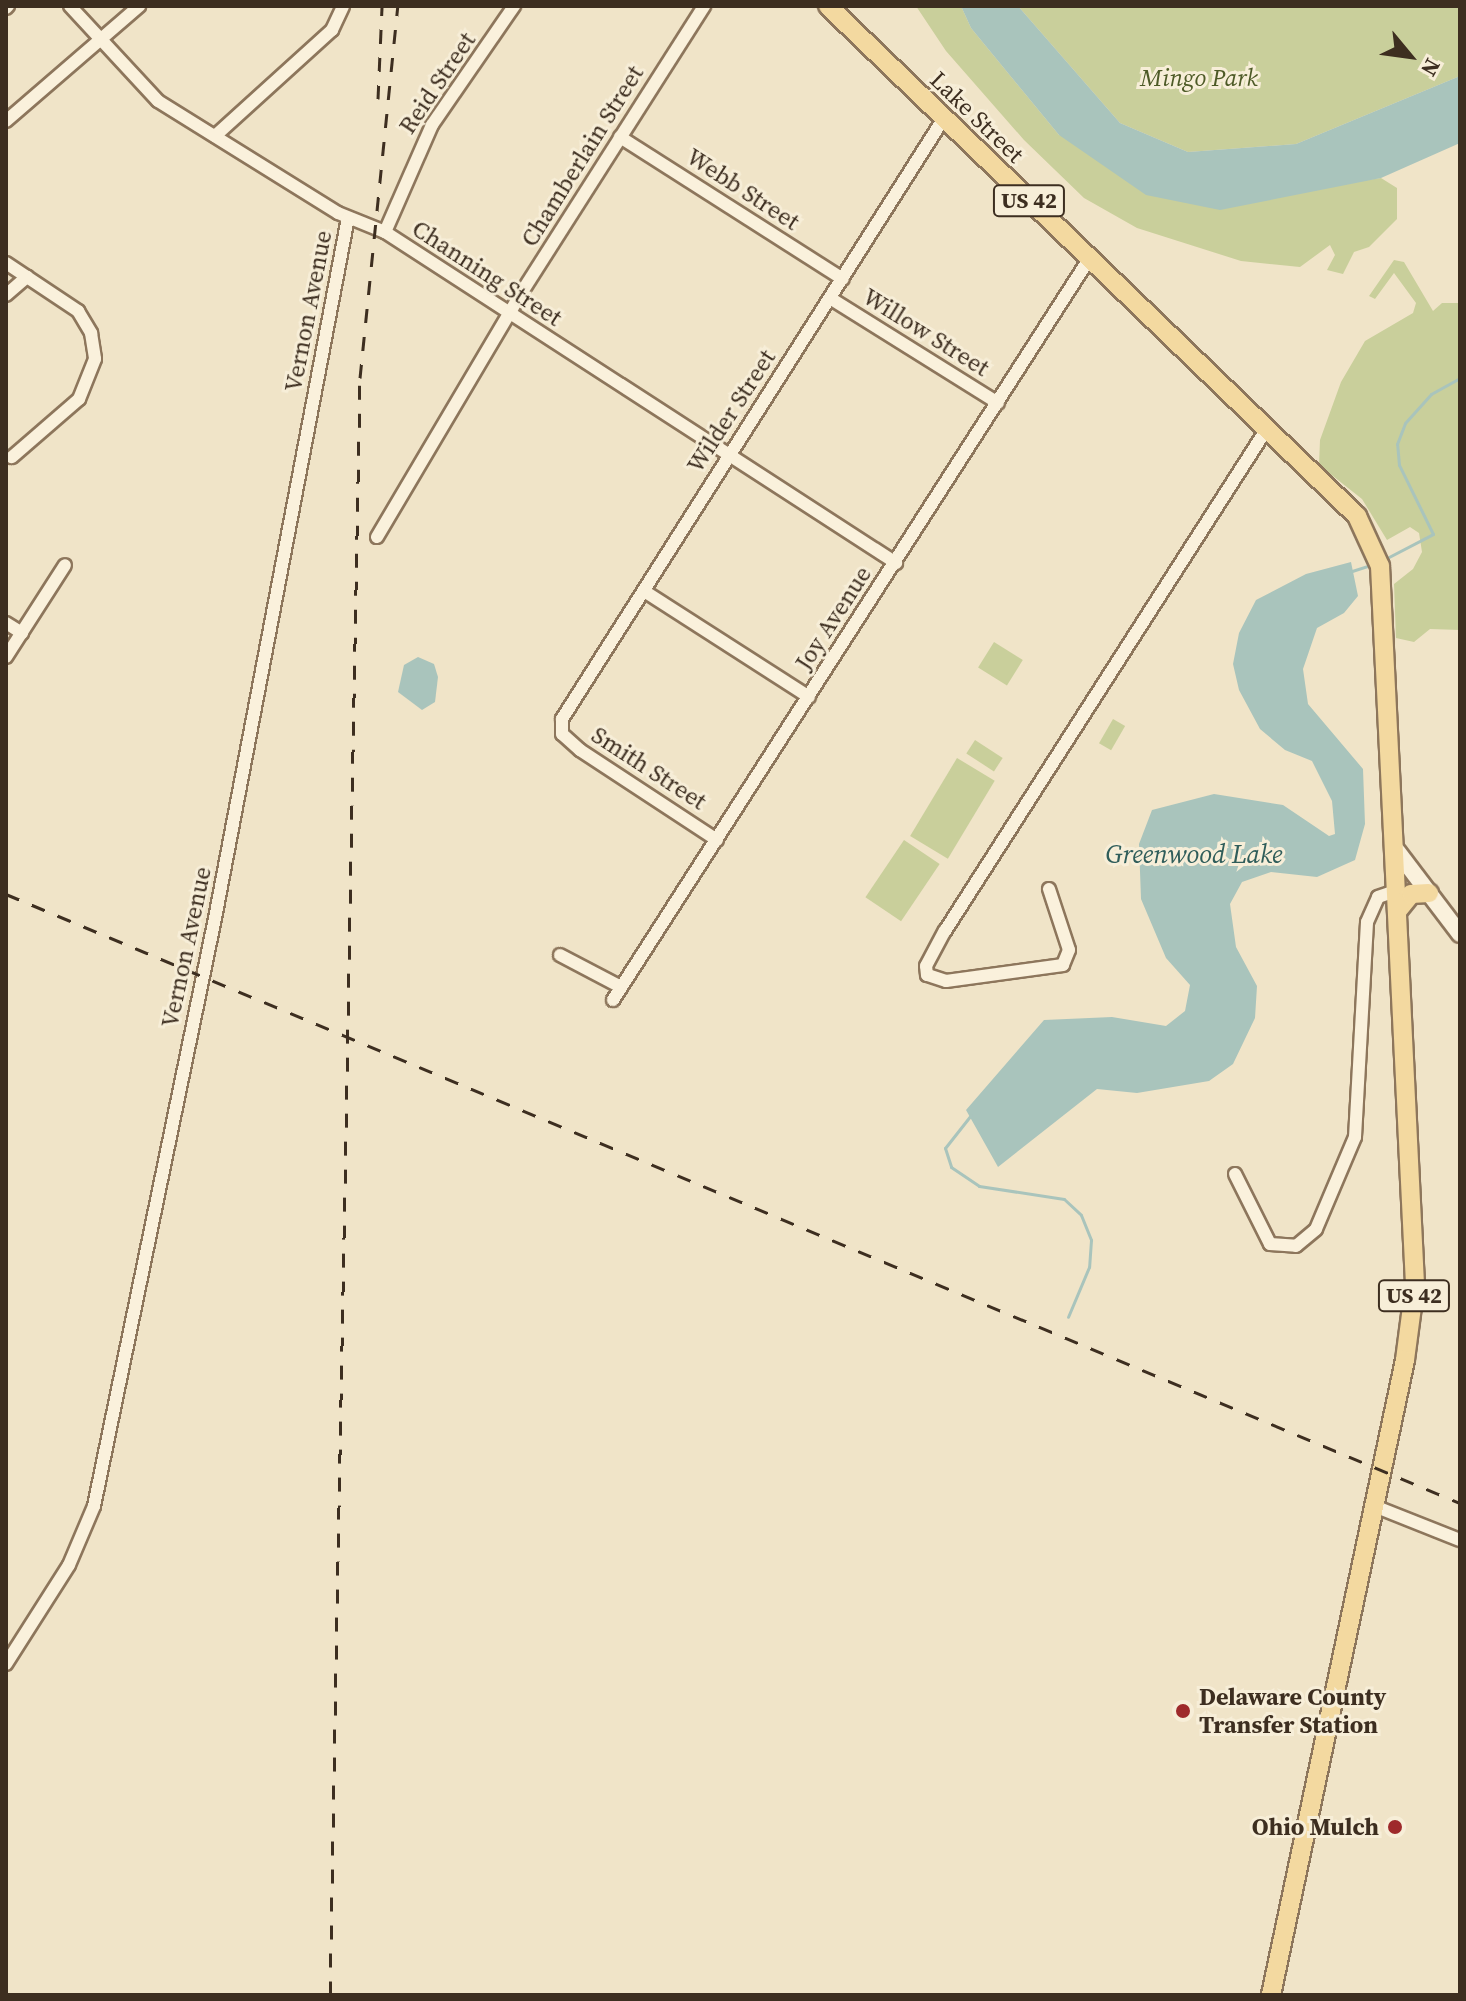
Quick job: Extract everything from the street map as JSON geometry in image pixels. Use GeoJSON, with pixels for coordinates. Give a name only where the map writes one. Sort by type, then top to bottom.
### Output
{"type":"FeatureCollection","features":[{"type":"Feature","properties":{"kind":"main road","name":"Lake Street"},"geometry":{"type":"LineString","coordinates":[[828,6],[1266,430]]}},
{"type":"Feature","properties":{"kind":"main road","name":"US 42"},"geometry":{"type":"LineString","coordinates":[[1266,430],[1357,516],[1372,541],[1382,584],[1397,851],[1415,1284],[1374,1506],[1271,1995]]}},
{"type":"Feature","properties":{"kind":"main road"},"geometry":{"type":"LineString","coordinates":[[1399,909],[1411,894],[1429,893]]}},
{"type":"Feature","properties":{"kind":"street","name":"Channing Street"},"geometry":{"type":"LineString","coordinates":[[70,6],[151,95],[348,218],[385,232],[896,563]]}},
{"type":"Feature","properties":{"kind":"street"},"geometry":{"type":"LineString","coordinates":[[6,121],[139,6]]}},
{"type":"Feature","properties":{"kind":"street"},"geometry":{"type":"LineString","coordinates":[[215,136],[332,30],[343,6]]}},
{"type":"Feature","properties":{"kind":"street","name":"Reid Street"},"geometry":{"type":"LineString","coordinates":[[385,232],[432,125],[514,6]]}},
{"type":"Feature","properties":{"kind":"street","name":"Chamberlain Street"},"geometry":{"type":"LineString","coordinates":[[377,537],[509,313],[704,6]]}},
{"type":"Feature","properties":{"kind":"street","name":"Wilder Street"},"geometry":{"type":"LineString","coordinates":[[560,730],[562,719],[944,118]]}},
{"type":"Feature","properties":{"kind":"street","name":"Webb Street"},"geometry":{"type":"LineString","coordinates":[[620,137],[843,279]]}},
{"type":"Feature","properties":{"kind":"street","name":"Vernon Avenue"},"geometry":{"type":"LineString","coordinates":[[6,1664],[69,1565],[94,1506],[222,886],[348,218]]}},
{"type":"Feature","properties":{"kind":"street","name":"Joy Avenue"},"geometry":{"type":"LineString","coordinates":[[613,1000],[1089,259]]}},
{"type":"Feature","properties":{"kind":"street"},"geometry":{"type":"LineString","coordinates":[[6,263],[78,311],[91,333],[95,359],[79,399],[12,457]]}},
{"type":"Feature","properties":{"kind":"street"},"geometry":{"type":"LineString","coordinates":[[6,295],[27,277]]}},
{"type":"Feature","properties":{"kind":"street","name":"Willow Street"},"geometry":{"type":"LineString","coordinates":[[830,298],[998,403]]}},
{"type":"Feature","properties":{"kind":"street"},"geometry":{"type":"LineString","coordinates":[[1049,889],[1069,950],[1063,965],[946,981],[927,975],[926,966],[945,931],[1266,430]]}},
{"type":"Feature","properties":{"kind":"street"},"geometry":{"type":"LineString","coordinates":[[6,657],[65,565]]}},
{"type":"Feature","properties":{"kind":"street"},"geometry":{"type":"LineString","coordinates":[[644,591],[809,697]]}},
{"type":"Feature","properties":{"kind":"street"},"geometry":{"type":"LineString","coordinates":[[6,623],[22,633]]}},
{"type":"Feature","properties":{"kind":"street","name":"Smith Street"},"geometry":{"type":"LineString","coordinates":[[560,730],[580,750],[717,840]]}},
{"type":"Feature","properties":{"kind":"street"},"geometry":{"type":"LineString","coordinates":[[1397,851],[1460,934]]}},
{"type":"Feature","properties":{"kind":"street"},"geometry":{"type":"LineString","coordinates":[[1235,1174],[1270,1244],[1296,1246],[1316,1229],[1355,1137],[1367,922],[1378,897],[1398,890]]}},
{"type":"Feature","properties":{"kind":"street"},"geometry":{"type":"LineString","coordinates":[[560,955],[621,987]]}},
{"type":"Feature","properties":{"kind":"street"},"geometry":{"type":"LineString","coordinates":[[1374,1506],[1460,1540]]}},
{"type":"Feature","properties":{"kind":"green space"},"geometry":{"type":"Polygon","coordinates":[[[916,6],[961,6],[971,28],[1059,135],[1345,183],[1381,178],[1397,188],[1397,219],[1369,247],[1354,252],[1343,274],[1327,270],[1335,255],[1330,245],[1300,267],[1241,261],[1137,228],[1084,198],[1024,140],[946,51],[916,6]]]}},
{"type":"Feature","properties":{"kind":"green space","name":"Mingo Park"},"geometry":{"type":"Polygon","coordinates":[[[1018,6],[1460,6],[1460,76],[1296,144],[1188,152],[1120,123],[1018,6]]]}},
{"type":"Feature","properties":{"kind":"green space"},"geometry":{"type":"Polygon","coordinates":[[[1394,260],[1404,262],[1433,311],[1442,303],[1460,303],[1460,630],[1430,629],[1414,642],[1396,638],[1394,584],[1413,569],[1422,552],[1419,533],[1410,527],[1387,540],[1362,499],[1319,465],[1320,440],[1341,382],[1365,341],[1413,313],[1416,303],[1394,273],[1375,299],[1369,296],[1394,260]]]}},
{"type":"Feature","properties":{"kind":"green space"},"geometry":{"type":"Polygon","coordinates":[[[994,642],[1023,660],[1007,685],[978,667],[994,642]]]}},
{"type":"Feature","properties":{"kind":"green space"},"geometry":{"type":"Polygon","coordinates":[[[1113,719],[1125,726],[1111,750],[1099,743],[1113,719]]]}},
{"type":"Feature","properties":{"kind":"green space"},"geometry":{"type":"Polygon","coordinates":[[[975,740],[1003,758],[994,771],[966,753],[975,740]]]}},
{"type":"Feature","properties":{"kind":"green space"},"geometry":{"type":"Polygon","coordinates":[[[957,758],[995,781],[948,859],[910,836],[957,758]]]}},
{"type":"Feature","properties":{"kind":"green space"},"geometry":{"type":"Polygon","coordinates":[[[904,840],[940,864],[901,921],[865,897],[904,840]]]}},
{"type":"Feature","properties":{"kind":"water"},"geometry":{"type":"Polygon","coordinates":[[[961,6],[1018,6],[1120,123],[1188,152],[1296,144],[1460,76],[1460,143],[1381,178],[1220,210],[1146,195],[1059,135],[971,28],[961,6]]]}},
{"type":"Feature","properties":{"kind":"water","name":"Greenwood Lake"},"geometry":{"type":"Polygon","coordinates":[[[1351,562],[1358,596],[1344,613],[1317,628],[1303,669],[1308,704],[1363,769],[1365,824],[1355,860],[1317,877],[1271,872],[1242,882],[1230,904],[1236,947],[1257,986],[1255,1018],[1233,1064],[1209,1081],[1137,1093],[1097,1089],[998,1167],[966,1110],[1044,1020],[1112,1017],[1166,1026],[1185,1011],[1190,985],[1166,958],[1141,899],[1139,844],[1152,810],[1214,794],[1283,805],[1329,836],[1335,834],[1332,801],[1312,761],[1285,750],[1260,729],[1239,690],[1233,664],[1239,633],[1256,600],[1306,574],[1351,562]]]}},
{"type":"Feature","properties":{"kind":"water"},"geometry":{"type":"Polygon","coordinates":[[[418,657],[434,664],[438,677],[435,702],[422,710],[398,692],[404,665],[418,657]]]}},
{"type":"Feature","properties":{"kind":"waterway"},"geometry":{"type":"LineString","coordinates":[[1385,559],[1433,534],[1399,465],[1397,444],[1405,423],[1431,394],[1460,378]]}},
{"type":"Feature","properties":{"kind":"waterway"},"geometry":{"type":"LineString","coordinates":[[1352,571],[1371,565]]}},
{"type":"Feature","properties":{"kind":"waterway"},"geometry":{"type":"LineString","coordinates":[[971,1115],[945,1148],[951,1167],[979,1186],[1064,1199],[1081,1215],[1091,1240],[1089,1267],[1068,1317]]}},
{"type":"Feature","properties":{"kind":"railway"},"geometry":{"type":"LineString","coordinates":[[378,99],[382,6]]}},
{"type":"Feature","properties":{"kind":"railway"},"geometry":{"type":"LineString","coordinates":[[330,1995],[360,378],[398,6]]}},
{"type":"Feature","properties":{"kind":"railway"},"geometry":{"type":"LineString","coordinates":[[6,894],[1460,1503]]}},
{"type":"Feature","properties":{"kind":"place","name":"Delaware County Transfer Station"},"geometry":{"type":"Point","coordinates":[1183,1711]}},
{"type":"Feature","properties":{"kind":"place","name":"Ohio Mulch"},"geometry":{"type":"Point","coordinates":[1395,1827]}}]}
